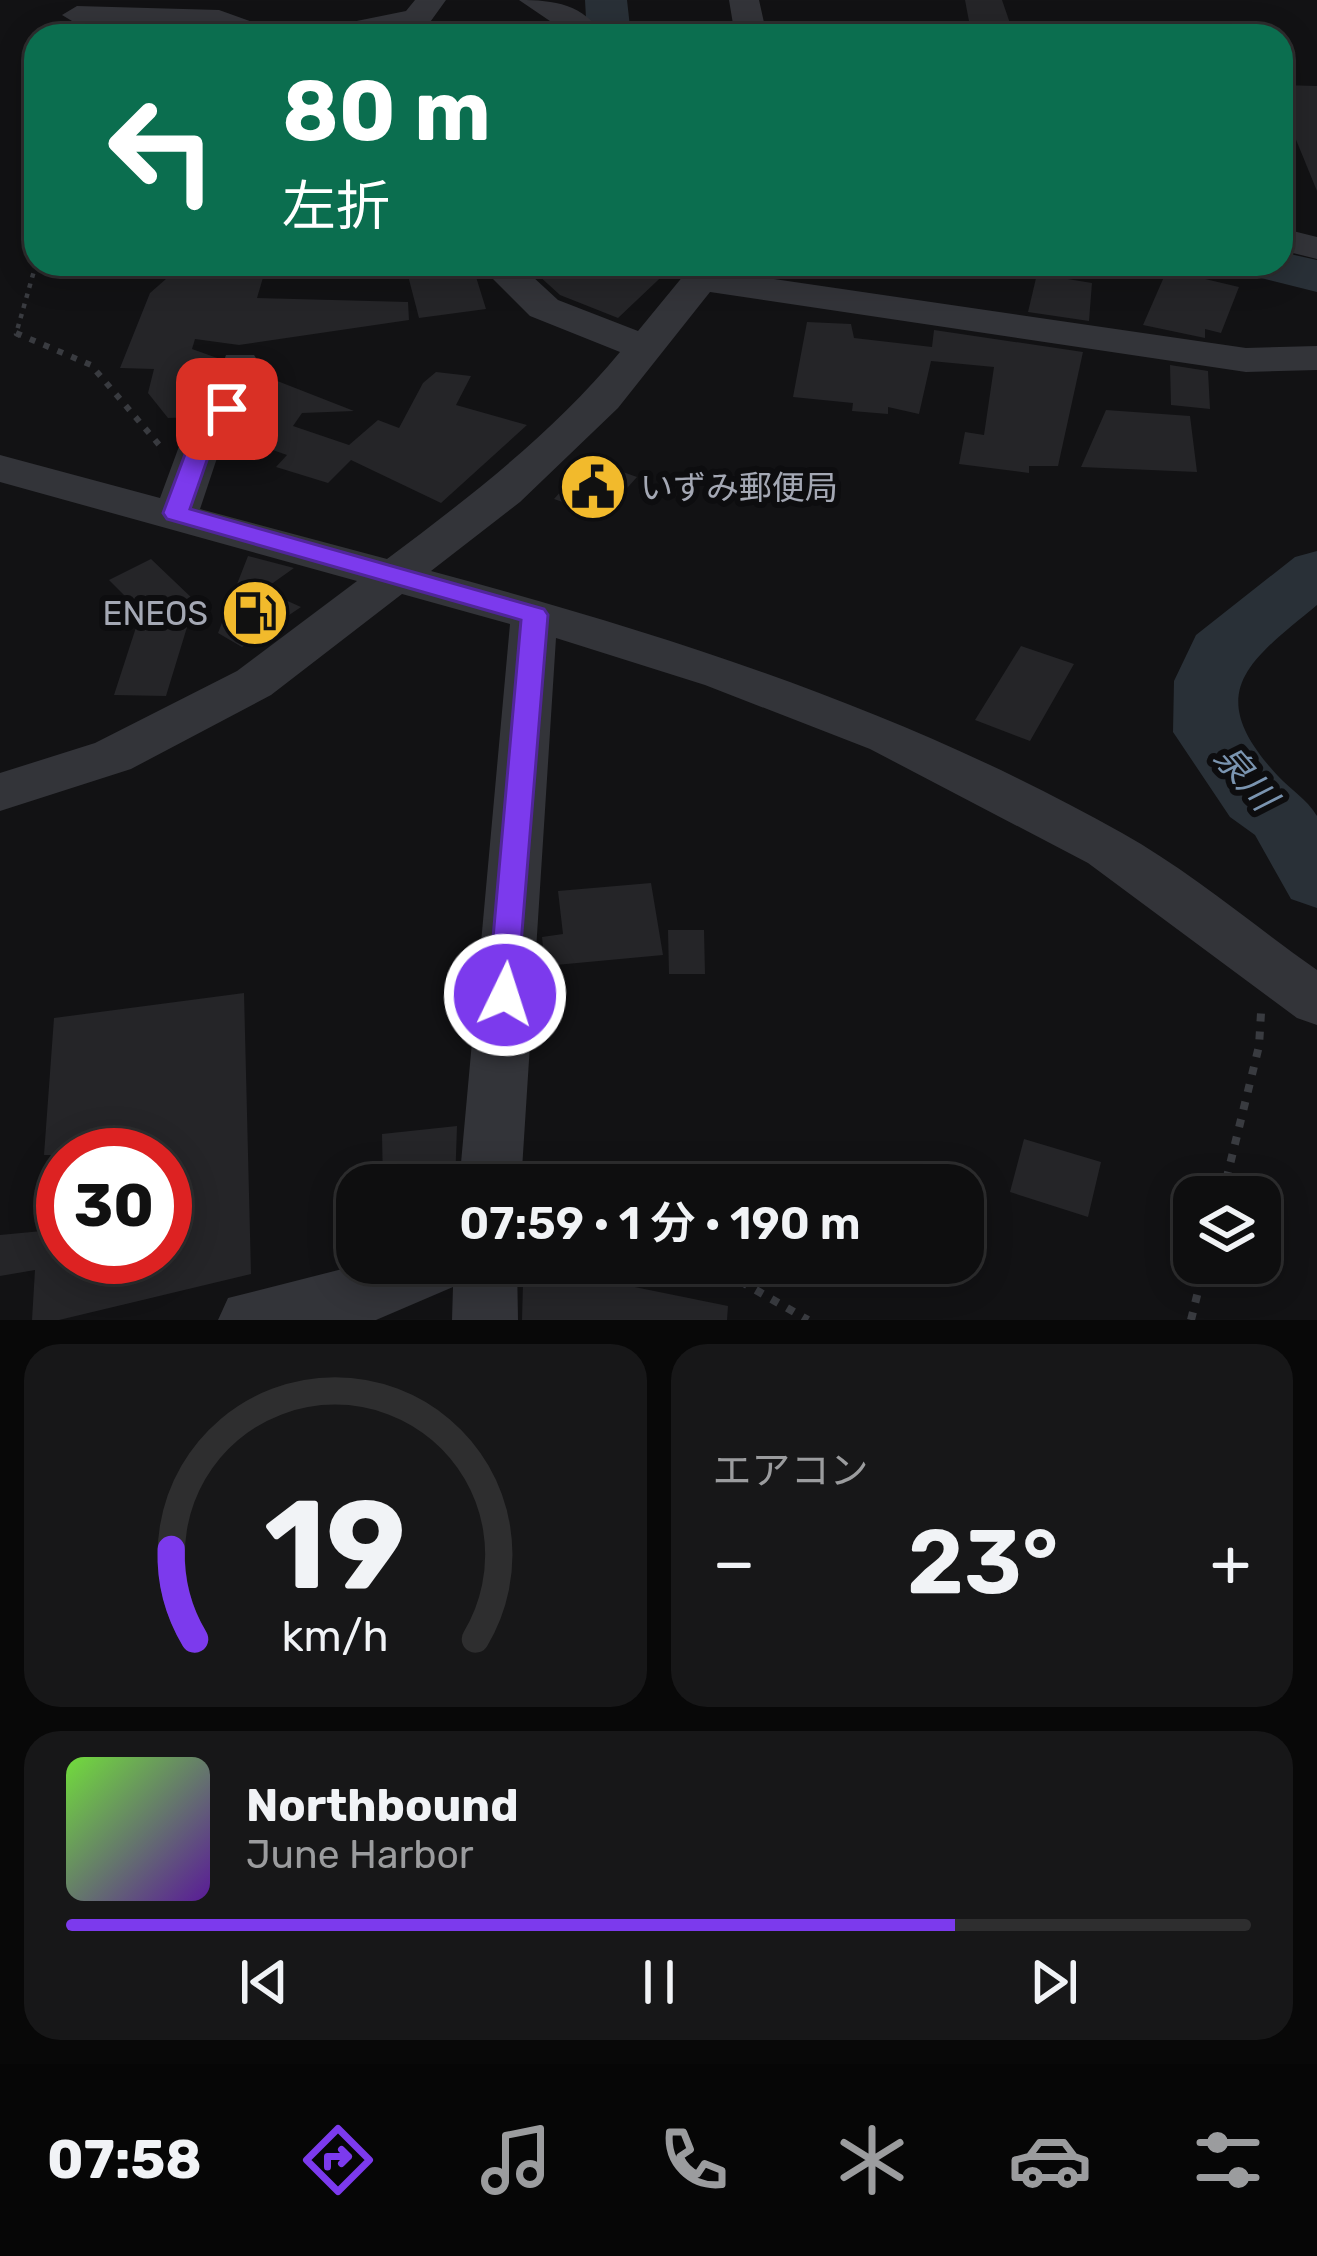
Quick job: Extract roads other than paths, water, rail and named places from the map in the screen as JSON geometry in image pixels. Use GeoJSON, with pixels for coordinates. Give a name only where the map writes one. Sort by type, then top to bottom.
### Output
{"type":"FeatureCollection","features":[{"type":"Feature","properties":{"kind":"street"},"geometry":{"type":"LineString","coordinates":[[388,24],[417,18],[431,0]]}},
{"type":"Feature","properties":{"kind":"street"},"geometry":{"type":"LineString","coordinates":[[534,0],[579,24]]}},
{"type":"Feature","properties":{"kind":"street"},"geometry":{"type":"LineString","coordinates":[[77,15],[221,9]]}},
{"type":"Feature","properties":{"kind":"street"},"geometry":{"type":"LineString","coordinates":[[510,276],[544,308],[645,348]]}},
{"type":"Feature","properties":{"kind":"street"},"geometry":{"type":"LineString","coordinates":[[0,792],[113,755],[254,683],[505,491],[603,399],[706,276]]}},
{"type":"Feature","properties":{"kind":"street"},"geometry":{"type":"LineString","coordinates":[[733,276],[1246,360],[1317,358]]}},
{"type":"Feature","properties":{"kind":"street"},"geometry":{"type":"LineString","coordinates":[[183,494],[202,441],[227,409],[240,364]]}},
{"type":"Feature","properties":{"kind":"street"},"geometry":{"type":"LineString","coordinates":[[0,468],[183,494],[394,575],[722,673],[888,736],[980,779],[1107,849],[1317,1001]]}},
{"type":"Feature","properties":{"kind":"street"},"geometry":{"type":"LineString","coordinates":[[492,1164],[534,615]]}},
{"type":"Feature","properties":{"kind":"street"},"geometry":{"type":"LineString","coordinates":[[251,1320],[335,1312],[399,1284]]}},
{"type":"Feature","properties":{"kind":"street"},"geometry":{"type":"LineString","coordinates":[[485,1284],[485,1320]]}},
{"type":"Feature","properties":{"kind":"waterway","name":"泉川"},"geometry":{"type":"LineString","coordinates":[[606,0],[608,24]]}},
{"type":"Feature","properties":{"kind":"waterway","name":"泉川"},"geometry":{"type":"LineString","coordinates":[[1293,270],[1317,276]]}},
{"type":"Feature","properties":{"kind":"waterway","name":"泉川"},"geometry":{"type":"LineString","coordinates":[[1317,572],[1219,651],[1207,681],[1207,732],[1255,798],[1280,816],[1317,879]]}},
{"type":"Feature","properties":{"kind":"place","name":"いずみ郵便局"},"geometry":{"type":"Point","coordinates":[593,487]}},
{"type":"Feature","properties":{"kind":"place","name":"ENEOS"},"geometry":{"type":"Point","coordinates":[255,613]}}]}
